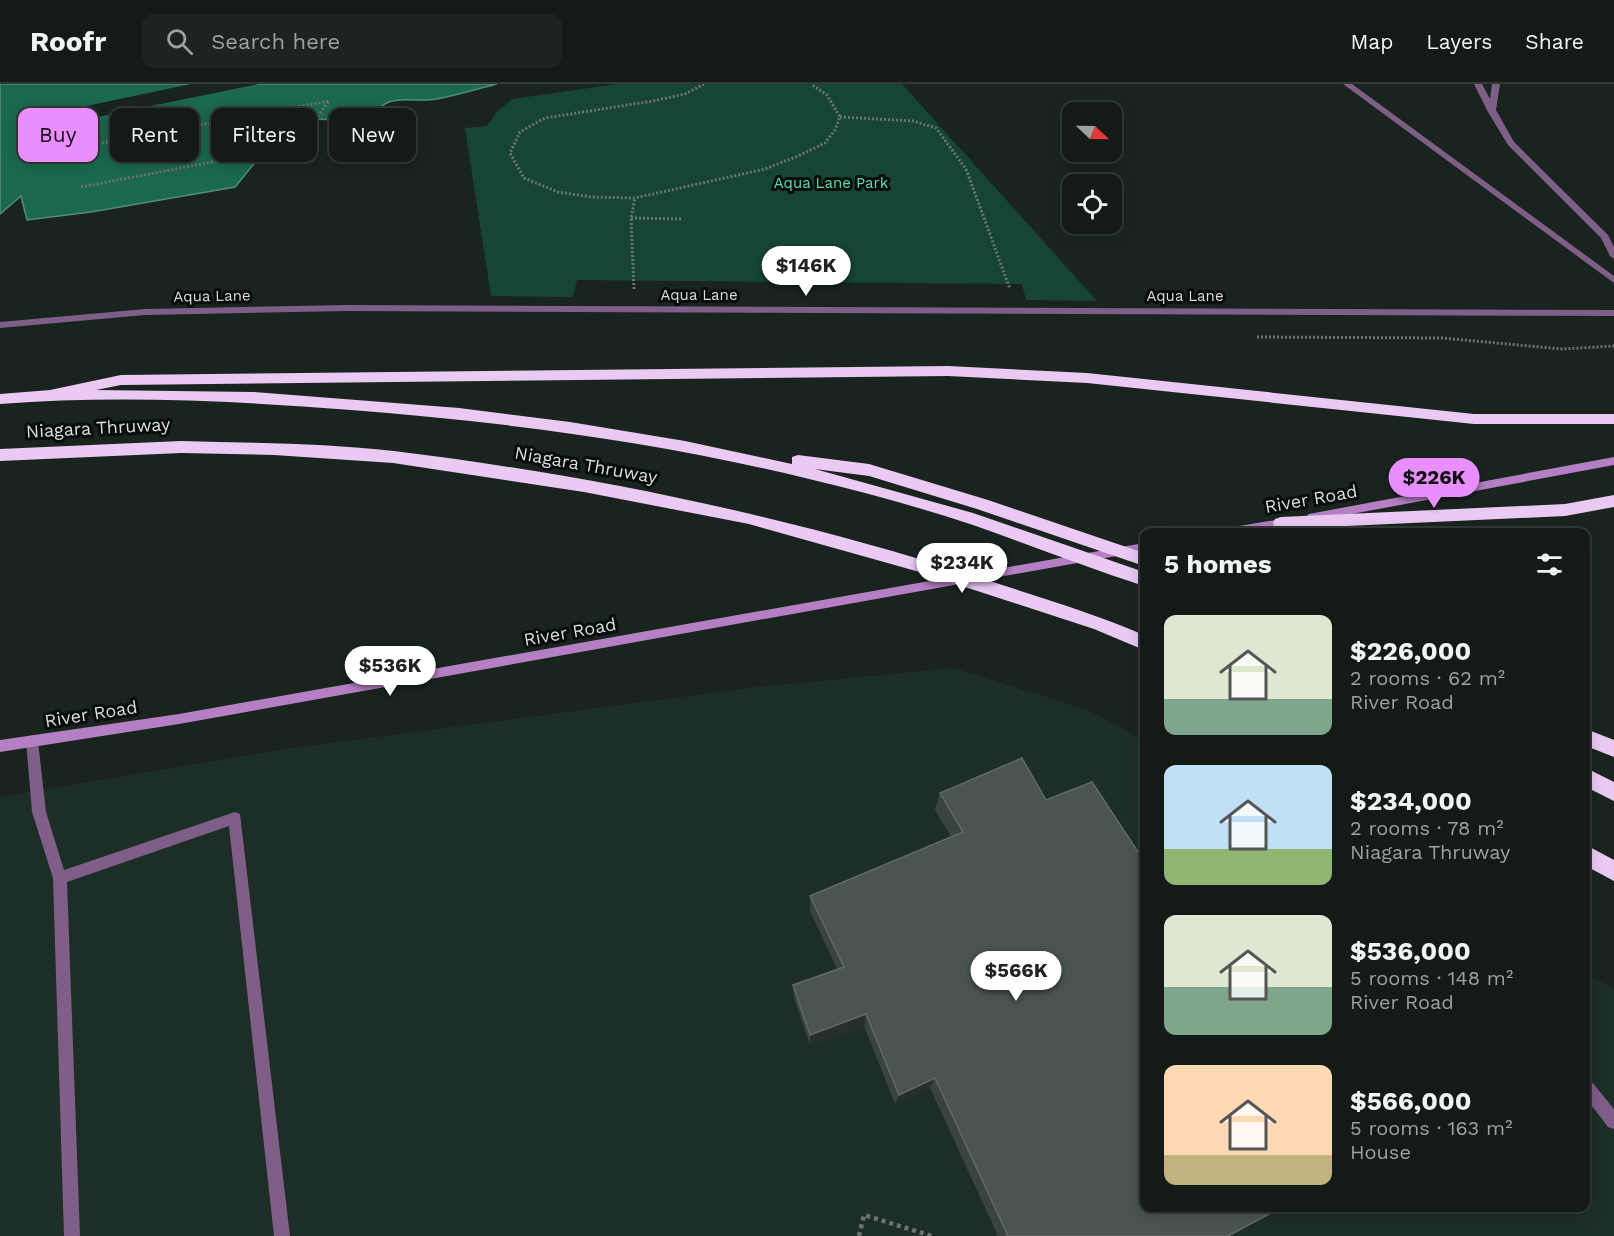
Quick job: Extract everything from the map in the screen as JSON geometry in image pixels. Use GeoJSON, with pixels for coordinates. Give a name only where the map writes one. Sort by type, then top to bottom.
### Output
{"type":"FeatureCollection","features":[{"type":"Feature","properties":{"kind":"highway"},"geometry":{"type":"LineString","coordinates":[[50,395],[121,380],[948,371],[1087,378],[1474,419],[1614,419]]}},
{"type":"Feature","properties":{"kind":"highway","name":"Niagara Thruway"},"geometry":{"type":"LineString","coordinates":[[0,399],[50,395],[254,397],[459,413],[570,427],[809,473],[973,519],[1140,578]]}},
{"type":"Feature","properties":{"kind":"highway"},"geometry":{"type":"LineString","coordinates":[[656,442],[869,470],[982,504],[1140,559]]}},
{"type":"Feature","properties":{"kind":"highway","name":"Niagara Thruway"},"geometry":{"type":"LineString","coordinates":[[0,455],[181,447],[274,449],[393,457],[584,486],[749,518],[916,564],[1100,624],[1140,641]]}},
{"type":"Feature","properties":{"kind":"highway"},"geometry":{"type":"LineString","coordinates":[[1281,523],[1565,510],[1614,501]]}},
{"type":"Feature","properties":{"kind":"highway"},"geometry":{"type":"LineString","coordinates":[[1590,739],[1614,749]]}},
{"type":"Feature","properties":{"kind":"highway"},"geometry":{"type":"LineString","coordinates":[[1590,779],[1614,792]]}},
{"type":"Feature","properties":{"kind":"highway"},"geometry":{"type":"LineString","coordinates":[[1590,857],[1614,871]]}},
{"type":"Feature","properties":{"kind":"main road","name":"River Road"},"geometry":{"type":"LineString","coordinates":[[1250,528],[1614,461]]}},
{"type":"Feature","properties":{"kind":"main road","name":"River Road"},"geometry":{"type":"LineString","coordinates":[[0,746],[179,719],[1140,548]]}},
{"type":"Feature","properties":{"kind":"street"},"geometry":{"type":"LineString","coordinates":[[1347,84],[1614,280]]}},
{"type":"Feature","properties":{"kind":"street"},"geometry":{"type":"LineString","coordinates":[[1478,84],[1511,143],[1605,237],[1614,256]]}},
{"type":"Feature","properties":{"kind":"street"},"geometry":{"type":"LineString","coordinates":[[1492,112],[1496,84]]}},
{"type":"Feature","properties":{"kind":"street","name":"Aqua Lane"},"geometry":{"type":"LineString","coordinates":[[0,325],[145,312],[347,308],[1614,313]]}},
{"type":"Feature","properties":{"kind":"street"},"geometry":{"type":"LineString","coordinates":[[32,741],[39,812],[60,878],[72,1236]]}},
{"type":"Feature","properties":{"kind":"street"},"geometry":{"type":"LineString","coordinates":[[60,878],[235,818],[282,1236]]}},
{"type":"Feature","properties":{"kind":"street"},"geometry":{"type":"LineString","coordinates":[[1590,1091],[1614,1121]]}},
{"type":"Feature","properties":{"kind":"path"},"geometry":{"type":"LineString","coordinates":[[704,84],[686,94],[545,118],[520,132],[510,153],[524,178],[558,192],[592,197],[635,198],[765,169],[798,156],[825,142],[835,130],[840,117]]}},
{"type":"Feature","properties":{"kind":"path"},"geometry":{"type":"LineString","coordinates":[[811,84],[827,95],[840,117]]}},
{"type":"Feature","properties":{"kind":"path"},"geometry":{"type":"LineString","coordinates":[[291,108],[329,101],[317,117]]}},
{"type":"Feature","properties":{"kind":"path"},"geometry":{"type":"LineString","coordinates":[[840,117],[913,122],[936,128],[966,170],[1009,283],[1014,310]]}},
{"type":"Feature","properties":{"kind":"path"},"geometry":{"type":"LineString","coordinates":[[102,143],[211,123]]}},
{"type":"Feature","properties":{"kind":"path"},"geometry":{"type":"LineString","coordinates":[[81,187],[212,162]]}},
{"type":"Feature","properties":{"kind":"path"},"geometry":{"type":"LineString","coordinates":[[631,310],[634,281],[631,218],[635,198]]}},
{"type":"Feature","properties":{"kind":"path"},"geometry":{"type":"LineString","coordinates":[[631,218],[683,219]]}},
{"type":"Feature","properties":{"kind":"path"},"geometry":{"type":"LineString","coordinates":[[859,1236],[864,1215],[932,1236]]}},
{"type":"Feature","properties":{"kind":"shaded area"},"geometry":{"type":"Polygon","coordinates":[[[0,84],[497,84],[437,99],[391,101],[380,108],[329,108],[329,120],[317,119],[317,108],[211,108],[211,162],[256,162],[235,187],[91,212],[27,220],[21,196],[0,214],[0,84]]]}},
{"type":"Feature","properties":{"kind":"shaded area"},"geometry":{"type":"Polygon","coordinates":[[[954,668],[1088,710],[1140,738],[1140,1212],[1590,1212],[1590,976],[1614,989],[1614,1236],[0,1236],[0,797],[293,748],[757,687],[954,668]]]}},
{"type":"Feature","properties":{"kind":"green space","name":"Aqua Lane Park"},"geometry":{"type":"Polygon","coordinates":[[[617,84],[902,84],[1097,301],[1026,300],[1022,284],[577,280],[573,297],[491,296],[465,128],[487,126],[496,113],[512,99],[617,84]]]}},
{"type":"Feature","properties":{"kind":"pier"},"geometry":{"type":"Polygon","coordinates":[[[191,84],[259,84],[141,108],[110,108],[110,114],[98,117],[98,108],[77,108],[191,84]]]}},
{"type":"Feature","properties":{"kind":"building"},"geometry":{"type":"Polygon","coordinates":[[[1022,758],[1046,800],[1092,782],[1140,855],[1140,1212],[1273,1212],[1228,1236],[1008,1236],[935,1078],[899,1095],[866,1014],[810,1035],[793,985],[844,967],[810,896],[963,832],[940,793],[1022,758]]]}}]}
